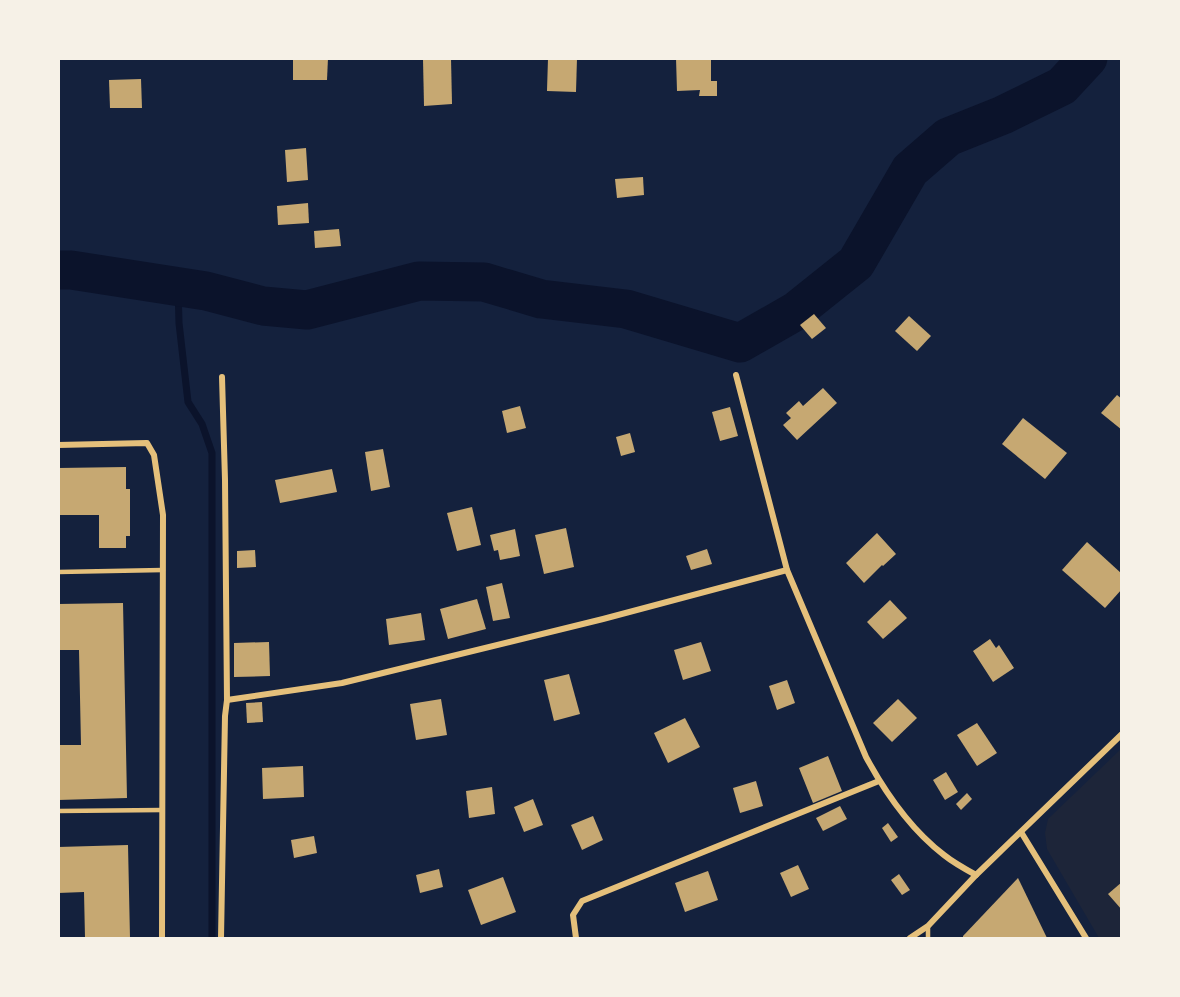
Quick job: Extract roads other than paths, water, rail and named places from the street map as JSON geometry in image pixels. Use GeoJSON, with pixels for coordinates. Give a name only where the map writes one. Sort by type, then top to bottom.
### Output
{"type":"FeatureCollection","features":[{"type":"Feature","properties":{"kind":"street"},"geometry":{"type":"LineString","coordinates":[[736,375],[787,570],[866,757],[904,818],[944,855],[976,875]]}},
{"type":"Feature","properties":{"kind":"street"},"geometry":{"type":"LineString","coordinates":[[221,939],[227,700],[222,377]]}},
{"type":"Feature","properties":{"kind":"street"},"geometry":{"type":"LineString","coordinates":[[58,445],[147,442],[154,455],[163,515],[162,939]]}},
{"type":"Feature","properties":{"kind":"street"},"geometry":{"type":"LineString","coordinates":[[227,700],[342,683],[603,619],[787,570]]}},
{"type":"Feature","properties":{"kind":"street"},"geometry":{"type":"LineString","coordinates":[[910,939],[928,926],[976,875],[1122,734]]}},
{"type":"Feature","properties":{"kind":"street"},"geometry":{"type":"LineString","coordinates":[[576,939],[573,915],[582,901],[879,781]]}},
{"type":"Feature","properties":{"kind":"street"},"geometry":{"type":"LineString","coordinates":[[1021,832],[1086,939]]}},
{"type":"Feature","properties":{"kind":"lane"},"geometry":{"type":"LineString","coordinates":[[58,572],[163,570]]}},
{"type":"Feature","properties":{"kind":"lane"},"geometry":{"type":"LineString","coordinates":[[58,811],[162,810]]}},
{"type":"Feature","properties":{"kind":"lane"},"geometry":{"type":"LineString","coordinates":[[928,926],[928,939]]}},
{"type":"Feature","properties":{"kind":"waterway"},"geometry":{"type":"LineString","coordinates":[[58,270],[71,270],[206,291],[263,306],[307,310],[419,281],[484,282],[541,299],[626,309],[740,343],[796,311],[856,263],[910,170],[948,137],[1003,115],[1062,86],[1088,58]]}},
{"type":"Feature","properties":{"kind":"waterway"},"geometry":{"type":"LineString","coordinates":[[178,287],[179,323],[188,402],[202,424],[212,453],[212,938]]}}]}
